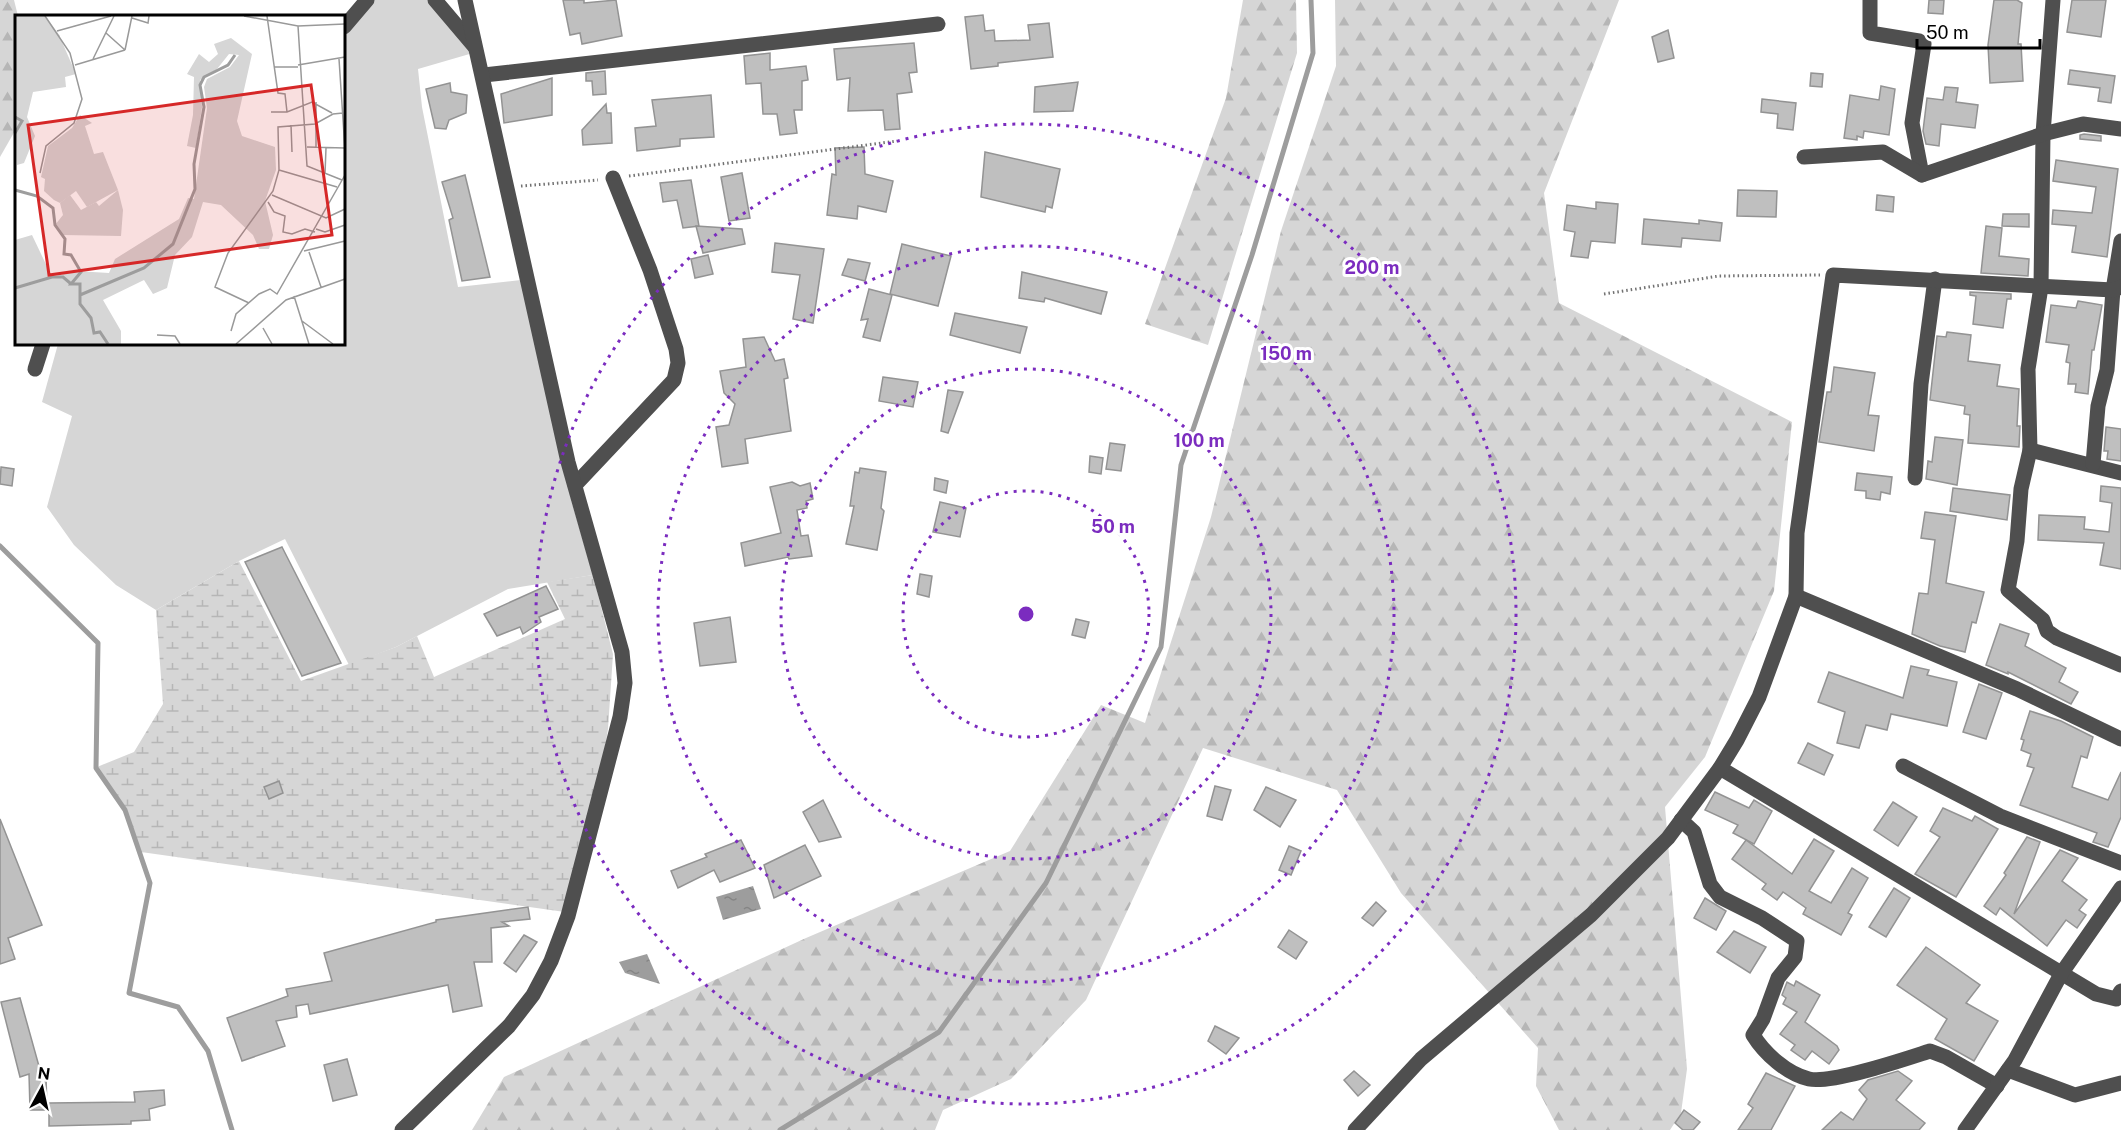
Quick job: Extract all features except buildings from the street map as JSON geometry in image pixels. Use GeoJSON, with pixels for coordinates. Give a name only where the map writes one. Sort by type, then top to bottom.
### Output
{"type":"FeatureCollection","features":[{"type":"Feature","properties":{"kind":"street"},"geometry":{"type":"LineString","coordinates":[[345,26],[367,0]]}},
{"type":"Feature","properties":{"kind":"street"},"geometry":{"type":"LineString","coordinates":[[435,0],[477,50]]}},
{"type":"Feature","properties":{"kind":"street"},"geometry":{"type":"LineString","coordinates":[[402,1130],[509,1026],[533,995],[551,961],[568,916],[604,784],[625,683],[622,652],[574,485],[484,75],[465,0]]}},
{"type":"Feature","properties":{"kind":"street"},"geometry":{"type":"LineString","coordinates":[[1870,0],[1870,33],[1919,41],[1924,45],[1912,123],[1922,174]]}},
{"type":"Feature","properties":{"kind":"street"},"geometry":{"type":"LineString","coordinates":[[2053,0],[2043,134],[2041,287],[2028,369],[2030,450],[2021,489],[2017,542],[2008,590],[2043,620],[2047,631],[2057,638],[2121,665]]}},
{"type":"Feature","properties":{"kind":"street"},"geometry":{"type":"LineString","coordinates":[[484,75],[938,24]]}},
{"type":"Feature","properties":{"kind":"street"},"geometry":{"type":"LineString","coordinates":[[1804,158],[1882,152],[1922,174],[2043,134],[2083,124],[2121,129]]}},
{"type":"Feature","properties":{"kind":"street"},"geometry":{"type":"LineString","coordinates":[[574,485],[674,380],[678,363],[650,270],[613,178]]}},
{"type":"Feature","properties":{"kind":"street"},"geometry":{"type":"LineString","coordinates":[[2093,464],[2098,406],[2107,370],[2121,241]]}},
{"type":"Feature","properties":{"kind":"street"},"geometry":{"type":"LineString","coordinates":[[1355,1130],[1421,1059],[1591,915],[1668,838],[1720,768],[1759,697],[1796,596],[1797,533],[1833,275],[2117,289]]}},
{"type":"Feature","properties":{"kind":"street"},"geometry":{"type":"LineString","coordinates":[[1915,478],[1921,384],[1935,279]]}},
{"type":"Feature","properties":{"kind":"street"},"geometry":{"type":"LineString","coordinates":[[35,369],[43,345]]}},
{"type":"Feature","properties":{"kind":"street"},"geometry":{"type":"LineString","coordinates":[[2030,450],[2093,464],[2121,473]]}},
{"type":"Feature","properties":{"kind":"street"},"geometry":{"type":"LineString","coordinates":[[1796,596],[2017,689],[2121,739]]}},
{"type":"Feature","properties":{"kind":"street"},"geometry":{"type":"LineString","coordinates":[[1903,766],[2000,816],[2121,863]]}},
{"type":"Feature","properties":{"kind":"street"},"geometry":{"type":"LineString","coordinates":[[1720,768],[2096,994],[2116,999],[2121,991]]}},
{"type":"Feature","properties":{"kind":"street"},"geometry":{"type":"LineString","coordinates":[[1682,820],[1694,832],[1710,884],[1720,897],[1762,918],[1797,941],[1795,957],[1778,978],[1763,1019],[1753,1035],[1762,1051],[1808,1079],[1829,1080],[1930,1051],[1946,1057],[1997,1086]]}},
{"type":"Feature","properties":{"kind":"street"},"geometry":{"type":"LineString","coordinates":[[1965,1130],[2008,1070],[2061,974],[2121,888]]}},
{"type":"Feature","properties":{"kind":"street"},"geometry":{"type":"LineString","coordinates":[[2008,1070],[2075,1095],[2121,1083]]}},
{"type":"Feature","properties":{"kind":"path"},"geometry":{"type":"LineString","coordinates":[[507,187],[613,178],[897,141]]}},
{"type":"Feature","properties":{"kind":"path"},"geometry":{"type":"LineString","coordinates":[[1604,294],[1719,276],[1833,275]]}},
{"type":"Feature","properties":{"kind":"green space"},"geometry":{"type":"Polygon","coordinates":[[[0,0],[14,0],[18,15],[15,15],[15,131],[0,157],[0,0]]]}},
{"type":"Feature","properties":{"kind":"green space"},"geometry":{"type":"Polygon","coordinates":[[[372,0],[429,0],[473,53],[418,69],[422,107],[458,287],[521,280],[572,503],[593,575],[508,589],[396,647],[349,665],[285,539],[239,561],[156,610],[116,585],[74,545],[47,507],[72,416],[42,402],[58,345],[345,345],[345,33],[372,0]]]}},
{"type":"Feature","properties":{"kind":"green space"},"geometry":{"type":"Polygon","coordinates":[[[1243,0],[1296,0],[1297,53],[1208,345],[1145,324],[1226,98],[1243,0]]]}},
{"type":"Feature","properties":{"kind":"green space"},"geometry":{"type":"Polygon","coordinates":[[[1335,0],[1619,0],[1544,193],[1559,303],[1792,422],[1774,591],[1705,757],[1665,807],[1687,1069],[1681,1113],[1670,1130],[1559,1130],[1536,1086],[1538,1048],[1401,893],[1337,790],[1203,748],[1086,1000],[1011,1079],[943,1110],[935,1130],[472,1130],[504,1077],[806,938],[1010,851],[1101,705],[1145,723],[1211,517],[1281,231],[1336,66],[1335,0]]]}},
{"type":"Feature","properties":{"kind":"green space"},"geometry":{"type":"Polygon","coordinates":[[[239,561],[301,681],[396,647],[417,636],[434,677],[565,619],[547,582],[593,575],[613,654],[608,729],[599,784],[565,912],[141,852],[126,808],[97,767],[134,752],[163,704],[156,610],[239,561]]]}},
{"type":"Feature","properties":{"kind":"water"},"geometry":{"type":"Polygon","coordinates":[[[753,886],[761,909],[723,920],[716,897],[753,886]]]}},
{"type":"Feature","properties":{"kind":"water"},"geometry":{"type":"Polygon","coordinates":[[[647,954],[660,984],[625,973],[619,962],[647,954]]]}},
{"type":"Feature","properties":{"kind":"waterway"},"geometry":{"type":"LineString","coordinates":[[780,1130],[939,1032],[1046,883],[1161,647],[1181,465],[1252,255],[1313,53],[1311,0]]}},
{"type":"Feature","properties":{"kind":"waterway"},"geometry":{"type":"LineString","coordinates":[[0,546],[98,643],[96,768],[125,810],[150,883],[129,993],[178,1007],[208,1051],[232,1130]]}}]}
